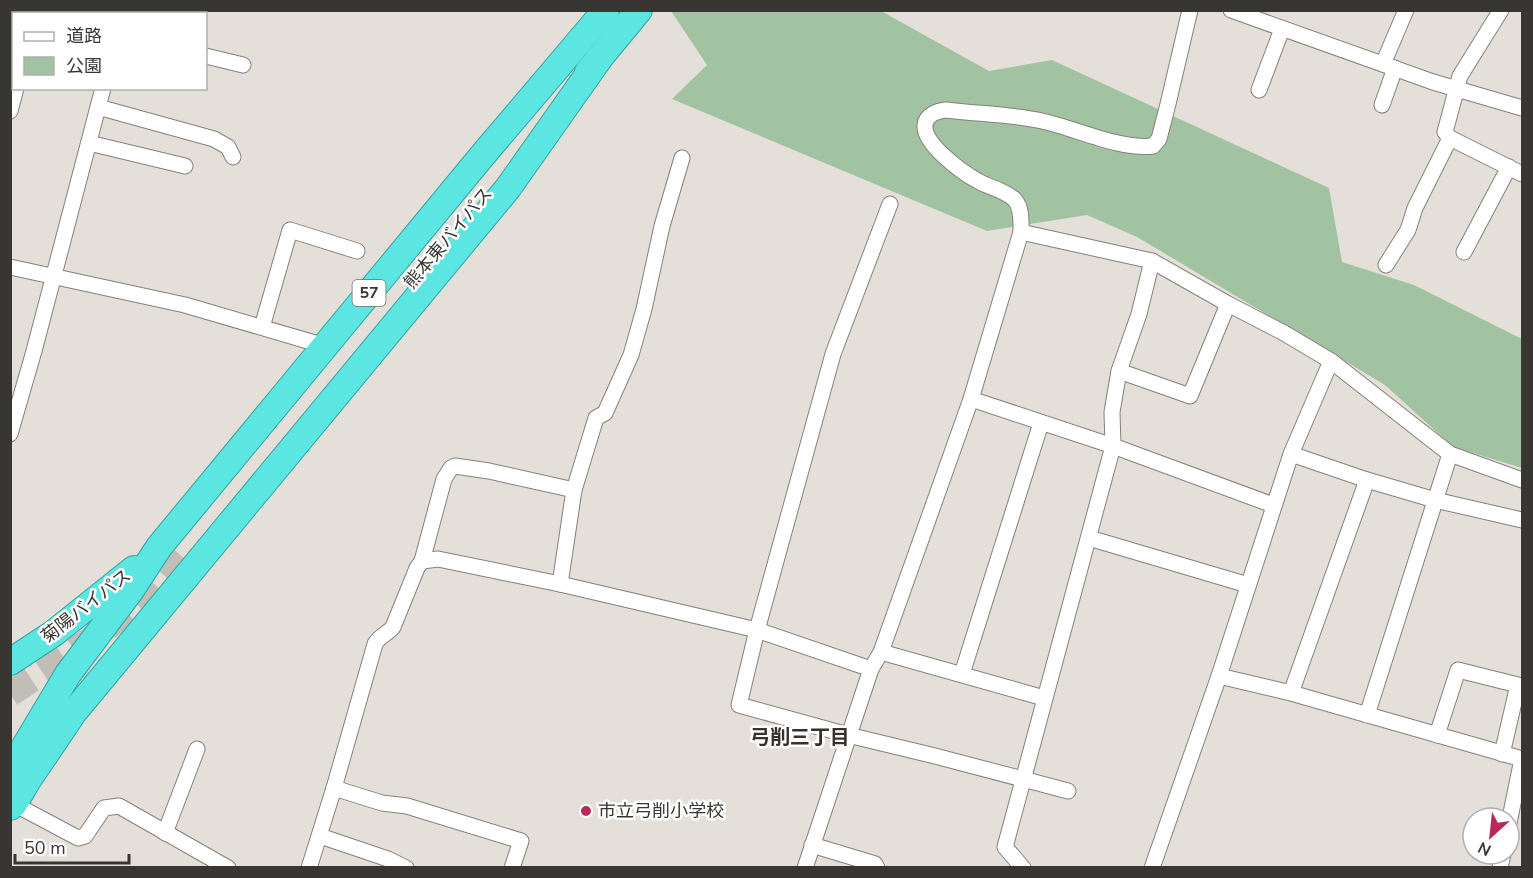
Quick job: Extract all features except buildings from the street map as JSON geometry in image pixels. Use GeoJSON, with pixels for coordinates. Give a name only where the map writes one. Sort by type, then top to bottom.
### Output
{"type":"FeatureCollection","features":[{"type":"Feature","properties":{"kind":"highway","name":"熊本東バイパス"},"geometry":{"type":"LineString","coordinates":[[177,549],[325,346],[606,10]]}},
{"type":"Feature","properties":{"kind":"highway"},"geometry":{"type":"LineString","coordinates":[[10,771],[68,674],[131,590],[177,549],[508,188],[599,59],[639,10]]}},
{"type":"Feature","properties":{"kind":"highway"},"geometry":{"type":"LineString","coordinates":[[12,805],[94,688],[177,549]]}},
{"type":"Feature","properties":{"kind":"highway","name":"菊陽バイパス"},"geometry":{"type":"LineString","coordinates":[[10,662],[93,603],[177,549]]}},
{"type":"Feature","properties":{"kind":"highway"},"geometry":{"type":"LineString","coordinates":[[37,645],[72,642],[88,648],[96,656],[98,671],[94,688]]}},
{"type":"Feature","properties":{"kind":"street"},"geometry":{"type":"LineString","coordinates":[[805,867],[871,669],[881,652],[971,399],[1021,232],[1020,209],[1016,201],[1003,192],[978,182],[946,158],[927,137],[925,124],[936,111],[946,110],[1043,121],[1137,147],[1153,146],[1159,139],[1190,10]]}},
{"type":"Feature","properties":{"kind":"street"},"geometry":{"type":"LineString","coordinates":[[1231,10],[1433,82],[1522,108]]}},
{"type":"Feature","properties":{"kind":"street"},"geometry":{"type":"LineString","coordinates":[[1382,105],[1389,66],[1406,10]]}},
{"type":"Feature","properties":{"kind":"street"},"geometry":{"type":"LineString","coordinates":[[1464,252],[1516,171],[1450,138],[1444,132],[1460,76],[1501,10]]}},
{"type":"Feature","properties":{"kind":"street"},"geometry":{"type":"LineString","coordinates":[[1259,90],[1282,28]]}},
{"type":"Feature","properties":{"kind":"street"},"geometry":{"type":"LineString","coordinates":[[207,56],[243,65]]}},
{"type":"Feature","properties":{"kind":"street"},"geometry":{"type":"LineString","coordinates":[[10,111],[15,90]]}},
{"type":"Feature","properties":{"kind":"street"},"geometry":{"type":"LineString","coordinates":[[10,434],[102,90]]}},
{"type":"Feature","properties":{"kind":"street"},"geometry":{"type":"LineString","coordinates":[[98,107],[214,140],[228,147],[233,157]]}},
{"type":"Feature","properties":{"kind":"street"},"geometry":{"type":"LineString","coordinates":[[1386,265],[1408,230],[1415,208],[1450,138]]}},
{"type":"Feature","properties":{"kind":"street"},"geometry":{"type":"LineString","coordinates":[[89,143],[185,166]]}},
{"type":"Feature","properties":{"kind":"street"},"geometry":{"type":"LineString","coordinates":[[560,584],[574,490],[593,423],[596,418],[605,414],[631,356],[662,226],[682,158]]}},
{"type":"Feature","properties":{"kind":"street"},"geometry":{"type":"LineString","coordinates":[[890,204],[833,354],[757,630],[739,705],[1068,791]]}},
{"type":"Feature","properties":{"kind":"street"},"geometry":{"type":"LineString","coordinates":[[262,327],[290,230],[357,251]]}},
{"type":"Feature","properties":{"kind":"street"},"geometry":{"type":"LineString","coordinates":[[1021,232],[1152,261],[1331,361],[1450,454],[1522,480]]}},
{"type":"Feature","properties":{"kind":"street"},"geometry":{"type":"LineString","coordinates":[[1023,867],[1005,847],[1113,446],[1112,412],[1119,371],[1139,314],[1152,261]]}},
{"type":"Feature","properties":{"kind":"street"},"geometry":{"type":"LineString","coordinates":[[10,267],[185,305],[325,346]]}},
{"type":"Feature","properties":{"kind":"street"},"geometry":{"type":"LineString","coordinates":[[1119,371],[1190,396],[1228,304]]}},
{"type":"Feature","properties":{"kind":"street"},"geometry":{"type":"LineString","coordinates":[[1152,867],[1219,676],[1291,454],[1331,361]]}},
{"type":"Feature","properties":{"kind":"street"},"geometry":{"type":"LineString","coordinates":[[971,399],[1113,446],[1273,505]]}},
{"type":"Feature","properties":{"kind":"street"},"geometry":{"type":"LineString","coordinates":[[962,674],[1041,423]]}},
{"type":"Feature","properties":{"kind":"street"},"geometry":{"type":"LineString","coordinates":[[1291,454],[1435,500],[1522,520]]}},
{"type":"Feature","properties":{"kind":"street"},"geometry":{"type":"LineString","coordinates":[[1367,715],[1450,454]]}},
{"type":"Feature","properties":{"kind":"street"},"geometry":{"type":"LineString","coordinates":[[309,867],[375,644],[381,635],[393,627],[422,561],[444,479],[451,468],[455,466],[489,471],[574,490]]}},
{"type":"Feature","properties":{"kind":"street"},"geometry":{"type":"LineString","coordinates":[[1291,693],[1367,480]]}},
{"type":"Feature","properties":{"kind":"street"},"geometry":{"type":"LineString","coordinates":[[1089,538],[1248,585]]}},
{"type":"Feature","properties":{"kind":"street"},"geometry":{"type":"LineString","coordinates":[[422,561],[438,559],[560,584],[757,630],[871,669]]}},
{"type":"Feature","properties":{"kind":"street"},"geometry":{"type":"LineString","coordinates":[[881,652],[1044,698]]}},
{"type":"Feature","properties":{"kind":"street"},"geometry":{"type":"LineString","coordinates":[[1437,735],[1458,669],[1518,685],[1502,754]]}},
{"type":"Feature","properties":{"kind":"street"},"geometry":{"type":"LineString","coordinates":[[1219,676],[1291,693],[1522,759],[1512,806]]}},
{"type":"Feature","properties":{"kind":"street"},"geometry":{"type":"LineString","coordinates":[[165,833],[197,748]]}},
{"type":"Feature","properties":{"kind":"street"},"geometry":{"type":"LineString","coordinates":[[334,788],[382,803],[407,806],[521,841],[512,867]]}},
{"type":"Feature","properties":{"kind":"street"},"geometry":{"type":"LineString","coordinates":[[12,805],[78,838],[85,836],[100,811],[119,806],[228,867]]}},
{"type":"Feature","properties":{"kind":"street"},"geometry":{"type":"LineString","coordinates":[[320,836],[406,867]]}},
{"type":"Feature","properties":{"kind":"street"},"geometry":{"type":"LineString","coordinates":[[812,845],[875,864],[877,867]]}},
{"type":"Feature","properties":{"kind":"green space"},"geometry":{"type":"Polygon","coordinates":[[[671,11],[881,11],[989,71],[1052,60],[1329,188],[1342,262],[1414,285],[1522,339],[1522,468],[1453,447],[1385,385],[1137,237],[1087,215],[987,231],[672,99],[707,65],[671,11]]]}},
{"type":"Feature","properties":{"kind":"tunnel"},"geometry":{"type":"LineString","coordinates":[[10,694],[102,632],[140,600],[188,548]]}},
{"type":"Feature","properties":{"kind":"place","name":"市立弓削小学校"},"geometry":{"type":"Point","coordinates":[586,811]}},
{"type":"Feature","properties":{"kind":"district","name":"弓削三丁目"},"geometry":{"type":"Point","coordinates":[800,737]}}]}
